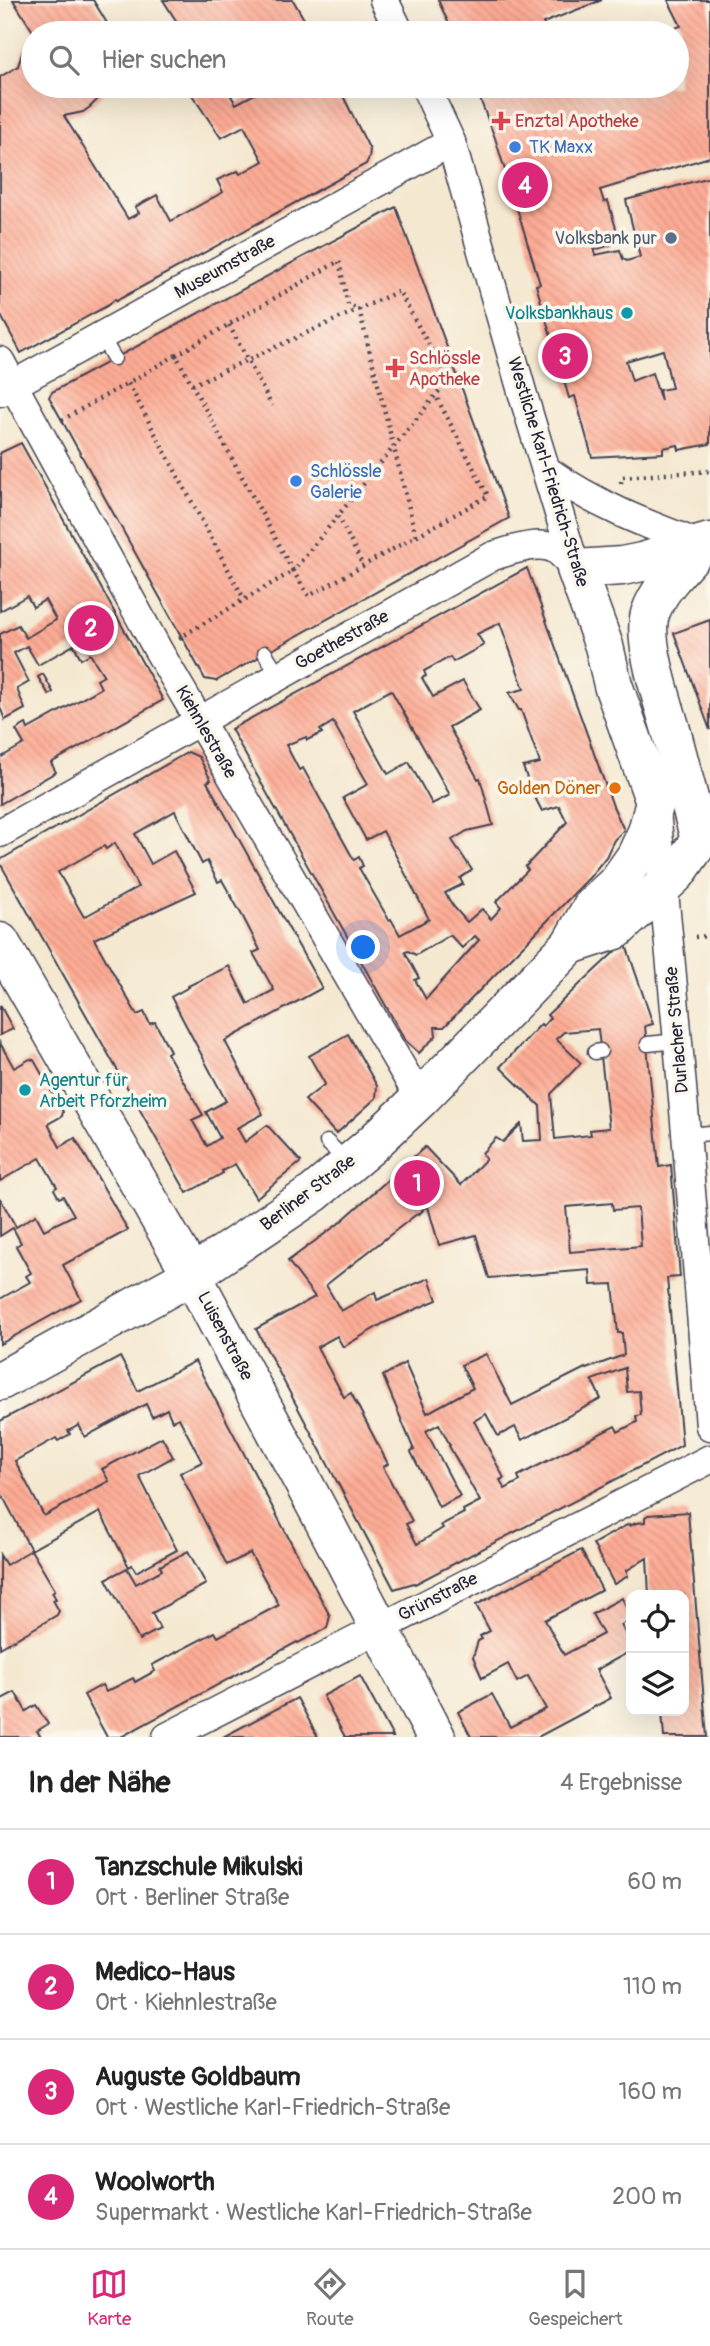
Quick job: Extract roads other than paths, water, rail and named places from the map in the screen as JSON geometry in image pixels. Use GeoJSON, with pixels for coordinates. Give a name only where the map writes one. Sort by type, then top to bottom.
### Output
{"type":"FeatureCollection","features":[{"type":"Feature","properties":{"kind":"main road"},"geometry":{"type":"LineString","coordinates":[[576,569],[632,564],[706,544]]}},
{"type":"Feature","properties":{"kind":"main road"},"geometry":{"type":"LineString","coordinates":[[705,846],[654,669],[649,616],[665,586],[706,544]]}},
{"type":"Feature","properties":{"kind":"main road","name":"Westliche Karl-Friedrich-Straße"},"geometry":{"type":"LineString","coordinates":[[576,569],[604,646],[613,685],[655,802]]}},
{"type":"Feature","properties":{"kind":"main road"},"geometry":{"type":"LineString","coordinates":[[604,646],[678,757]]}},
{"type":"Feature","properties":{"kind":"main road"},"geometry":{"type":"LineString","coordinates":[[655,802],[705,846]]}},
{"type":"Feature","properties":{"kind":"main road","name":"Berliner Straße"},"geometry":{"type":"LineString","coordinates":[[0,1381],[192,1275],[314,1193],[338,1153],[420,1100],[570,945],[593,905],[617,883],[636,856],[648,832],[655,802]]}},
{"type":"Feature","properties":{"kind":"main road","name":"Berliner Straße"},"geometry":{"type":"LineString","coordinates":[[570,945],[616,930],[705,846]]}},
{"type":"Feature","properties":{"kind":"main road","name":"Luisenstraße"},"geometry":{"type":"LineString","coordinates":[[0,942],[192,1275],[436,1737]]}},
{"type":"Feature","properties":{"kind":"street"},"geometry":{"type":"LineString","coordinates":[[384,0],[394,21]]}},
{"type":"Feature","properties":{"kind":"street","name":"Westliche Karl-Friedrich-Straße"},"geometry":{"type":"LineString","coordinates":[[431,98],[451,142],[576,569]]}},
{"type":"Feature","properties":{"kind":"street","name":"Museumstraße"},"geometry":{"type":"LineString","coordinates":[[4,379],[108,347],[451,142]]}},
{"type":"Feature","properties":{"kind":"street","name":"Kiehnlestraße"},"geometry":{"type":"LineString","coordinates":[[4,379],[40,433],[158,650],[420,1100]]}},
{"type":"Feature","properties":{"kind":"street"},"geometry":{"type":"LineString","coordinates":[[546,470],[581,494],[613,511],[706,544]]}},
{"type":"Feature","properties":{"kind":"street","name":"Goethestraße"},"geometry":{"type":"LineString","coordinates":[[0,833],[200,721],[272,664],[493,556],[519,548],[554,548],[576,569]]}},
{"type":"Feature","properties":{"kind":"street","name":"Durlacher Straße"},"geometry":{"type":"LineString","coordinates":[[655,802],[677,1041],[699,1134],[710,1426]]}},
{"type":"Feature","properties":{"kind":"street","name":"Grünstraße"},"geometry":{"type":"LineString","coordinates":[[167,1737],[710,1459]]}},
{"type":"Feature","properties":{"kind":"lane"},"geometry":{"type":"LineString","coordinates":[[648,1044],[677,1041]]}},
{"type":"Feature","properties":{"kind":"place","name":"Enztal Apotheke"},"geometry":{"type":"Point","coordinates":[501,121]}},
{"type":"Feature","properties":{"kind":"place","name":"TK Maxx"},"geometry":{"type":"Point","coordinates":[515,147]}},
{"type":"Feature","properties":{"kind":"place","name":"Woolworth"},"geometry":{"type":"Point","coordinates":[525,185]}},
{"type":"Feature","properties":{"kind":"place","name":"Volksbank pur"},"geometry":{"type":"Point","coordinates":[671,238]}},
{"type":"Feature","properties":{"kind":"place","name":"Volksbankhaus"},"geometry":{"type":"Point","coordinates":[627,313]}},
{"type":"Feature","properties":{"kind":"place","name":"Auguste Goldbaum"},"geometry":{"type":"Point","coordinates":[565,356]}},
{"type":"Feature","properties":{"kind":"place","name":"Schlössle Apotheke"},"geometry":{"type":"Point","coordinates":[395,368]}},
{"type":"Feature","properties":{"kind":"place","name":"Schlössle Galerie"},"geometry":{"type":"Point","coordinates":[296,481]}},
{"type":"Feature","properties":{"kind":"place","name":"Medico-Haus"},"geometry":{"type":"Point","coordinates":[91,628]}},
{"type":"Feature","properties":{"kind":"place","name":"Golden Döner"},"geometry":{"type":"Point","coordinates":[615,788]}},
{"type":"Feature","properties":{"kind":"place","name":"Agentur für Arbeit Pforzheim"},"geometry":{"type":"Point","coordinates":[25,1090]}},
{"type":"Feature","properties":{"kind":"place","name":"Tanzschule Mikulski"},"geometry":{"type":"Point","coordinates":[417,1183]}}]}
